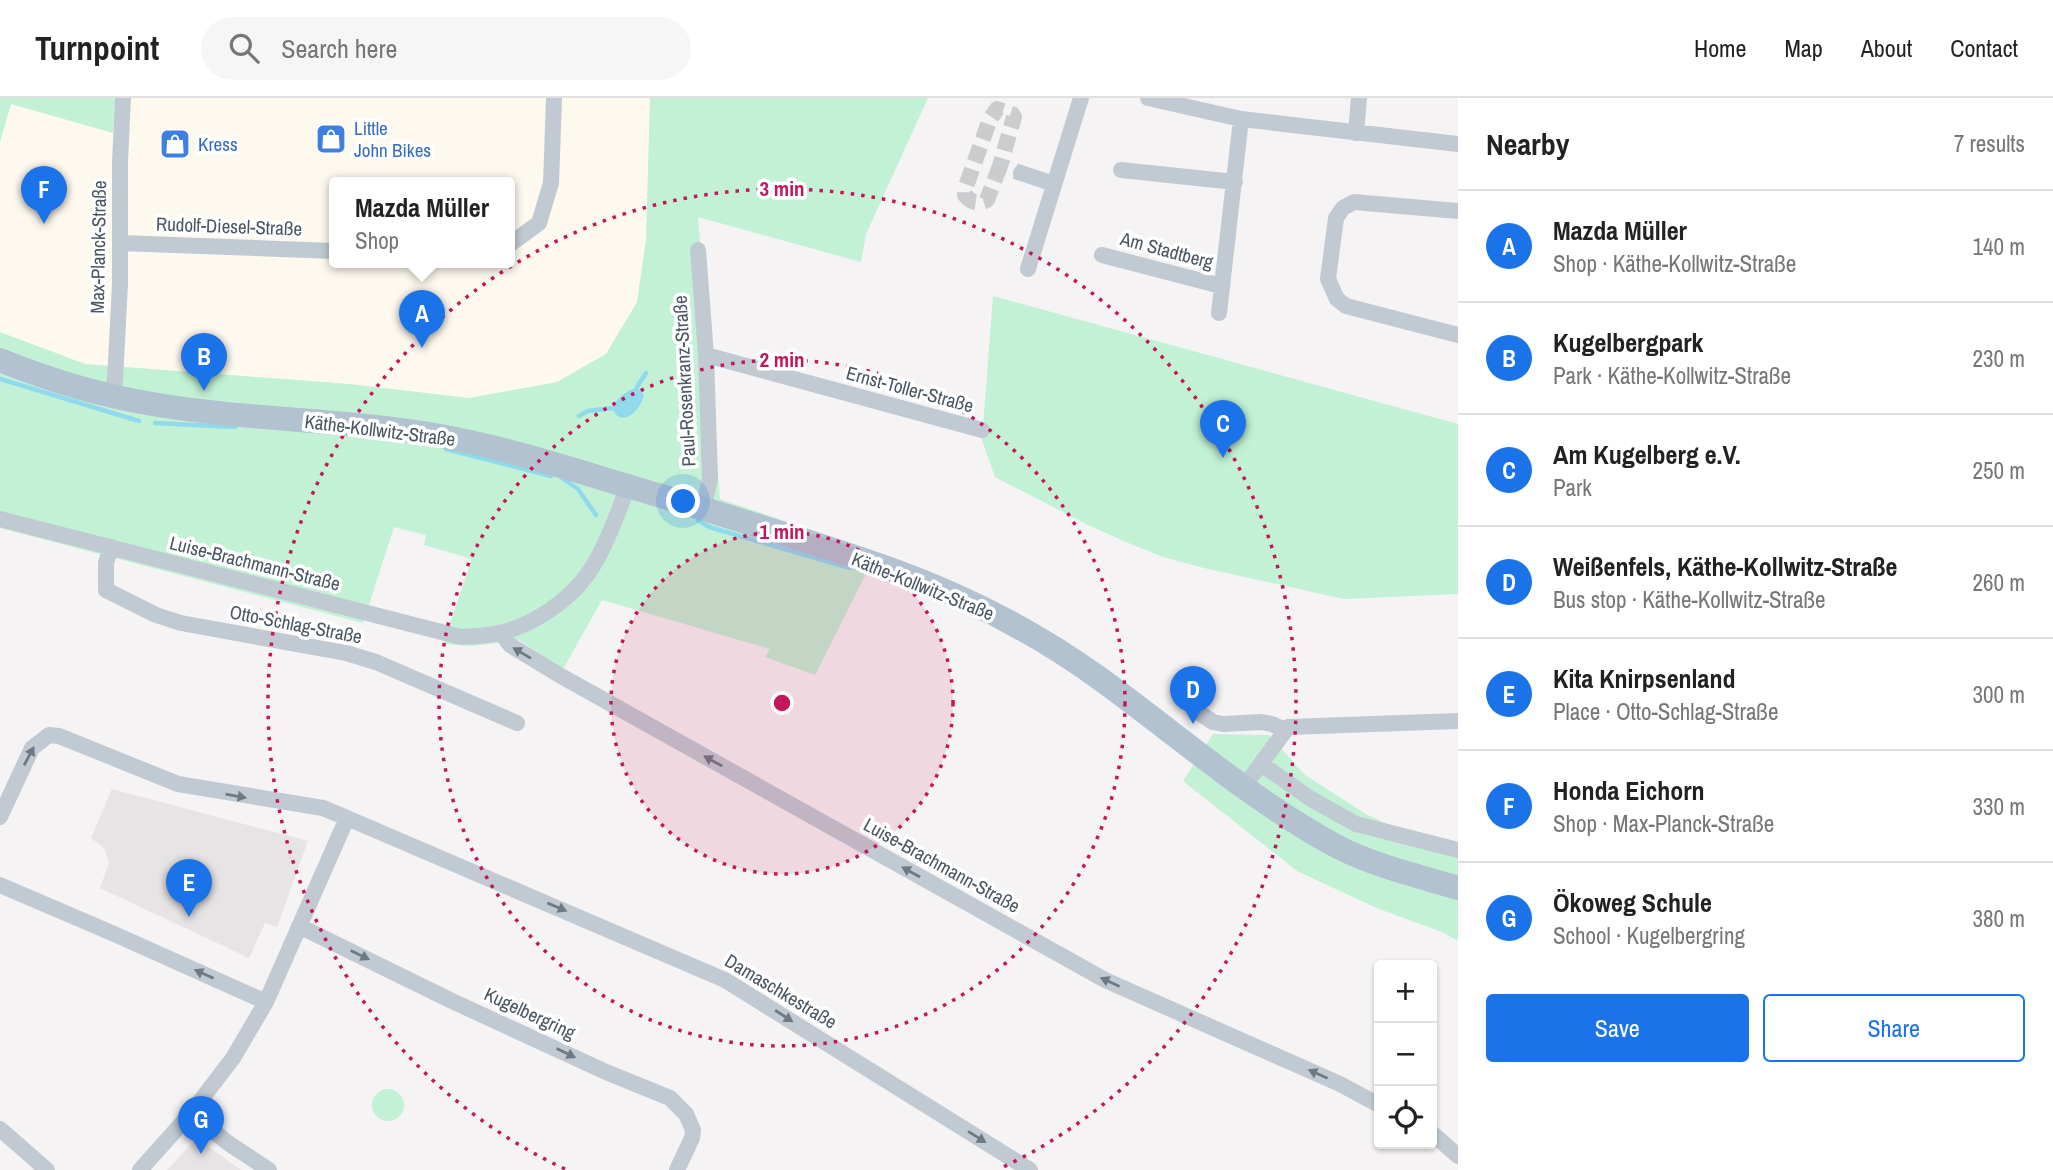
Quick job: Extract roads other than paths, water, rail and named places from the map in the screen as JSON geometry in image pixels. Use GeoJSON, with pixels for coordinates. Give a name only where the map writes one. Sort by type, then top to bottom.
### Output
{"type":"FeatureCollection","features":[{"type":"Feature","properties":{"kind":"main road","name":"Käthe-Kollwitz-Straße"},"geometry":{"type":"LineString","coordinates":[[0,360],[55,381],[111,396],[165,406],[384,427],[438,435],[524,455],[888,568],[986,608],[1021,627],[1092,673],[1243,788],[1341,848],[1380,864],[1458,888]]}},
{"type":"Feature","properties":{"kind":"street","name":"Max-Planck-Straße"},"geometry":{"type":"LineString","coordinates":[[111,396],[117,344],[123,98]]}},
{"type":"Feature","properties":{"kind":"street"},"geometry":{"type":"LineString","coordinates":[[515,241],[539,223],[551,183],[554,98]]}},
{"type":"Feature","properties":{"kind":"street"},"geometry":{"type":"LineString","coordinates":[[1028,270],[1081,98]]}},
{"type":"Feature","properties":{"kind":"street"},"geometry":{"type":"LineString","coordinates":[[1148,98],[1203,105],[1241,119],[1458,144]]}},
{"type":"Feature","properties":{"kind":"street"},"geometry":{"type":"LineString","coordinates":[[1356,133],[1359,98]]}},
{"type":"Feature","properties":{"kind":"street","name":"Am Stadtberg"},"geometry":{"type":"LineString","coordinates":[[1219,313],[1241,119]]}},
{"type":"Feature","properties":{"kind":"street"},"geometry":{"type":"LineString","coordinates":[[1121,170],[1234,182]]}},
{"type":"Feature","properties":{"kind":"street"},"geometry":{"type":"LineString","coordinates":[[1021,173],[1054,184]]}},
{"type":"Feature","properties":{"kind":"street"},"geometry":{"type":"LineString","coordinates":[[1458,211],[1354,202],[1343,208],[1336,218],[1328,279],[1337,299],[1346,306],[1458,335]]}},
{"type":"Feature","properties":{"kind":"street","name":"Rudolf-Diesel-Straße"},"geometry":{"type":"LineString","coordinates":[[121,243],[329,251]]}},
{"type":"Feature","properties":{"kind":"street","name":"Paul-Rosenkranz-Straße"},"geometry":{"type":"LineString","coordinates":[[698,250],[706,355],[710,479],[703,509]]}},
{"type":"Feature","properties":{"kind":"street","name":"Am Stadtberg"},"geometry":{"type":"LineString","coordinates":[[1102,255],[1221,286]]}},
{"type":"Feature","properties":{"kind":"street","name":"Ernst-Toller-Straße"},"geometry":{"type":"LineString","coordinates":[[706,355],[982,430]]}},
{"type":"Feature","properties":{"kind":"street","name":"Luise-Brachmann-Straße"},"geometry":{"type":"LineString","coordinates":[[0,519],[461,637],[501,633],[550,611],[587,575],[611,529],[628,486]]}},
{"type":"Feature","properties":{"kind":"street","name":"Otto-Schlag-Straße"},"geometry":{"type":"LineString","coordinates":[[111,547],[106,562],[106,590],[156,615],[181,623],[346,653],[376,662],[517,723]]}},
{"type":"Feature","properties":{"kind":"street","name":"Luise-Brachmann-Straße"},"geometry":{"type":"LineString","coordinates":[[501,633],[510,645],[561,676],[1105,980],[1340,1084],[1374,1102]]}},
{"type":"Feature","properties":{"kind":"street"},"geometry":{"type":"LineString","coordinates":[[1195,710],[1213,722],[1261,722],[1285,730]]}},
{"type":"Feature","properties":{"kind":"street"},"geometry":{"type":"LineString","coordinates":[[1243,788],[1288,727],[1458,721]]}},
{"type":"Feature","properties":{"kind":"street"},"geometry":{"type":"LineString","coordinates":[[0,817],[32,748],[49,735],[59,736],[178,784],[278,803],[323,808],[347,818],[266,1003],[233,1058],[191,1113],[140,1170]]}},
{"type":"Feature","properties":{"kind":"street"},"geometry":{"type":"LineString","coordinates":[[1261,764],[1311,799],[1356,824],[1458,850]]}},
{"type":"Feature","properties":{"kind":"street","name":"Damaschkestraße"},"geometry":{"type":"LineString","coordinates":[[347,818],[726,980],[1030,1170]]}},
{"type":"Feature","properties":{"kind":"street"},"geometry":{"type":"LineString","coordinates":[[0,885],[123,937],[266,1003]]}},
{"type":"Feature","properties":{"kind":"street","name":"Kugelbergring"},"geometry":{"type":"LineString","coordinates":[[299,926],[452,1001],[606,1072],[670,1098],[686,1114],[693,1130],[677,1170]]}},
{"type":"Feature","properties":{"kind":"street"},"geometry":{"type":"LineString","coordinates":[[191,1113],[248,1158],[269,1170]]}},
{"type":"Feature","properties":{"kind":"street"},"geometry":{"type":"LineString","coordinates":[[0,1129],[47,1170]]}},
{"type":"Feature","properties":{"kind":"street"},"geometry":{"type":"LineString","coordinates":[[1437,1137],[1458,1156]]}},
{"type":"Feature","properties":{"kind":"water"},"geometry":{"type":"Polygon","coordinates":[[[637,387],[644,395],[642,401],[635,412],[625,418],[620,417],[612,408],[622,395],[637,387]]]}},
{"type":"Feature","properties":{"kind":"waterway"},"geometry":{"type":"LineString","coordinates":[[637,387],[646,373]]}},
{"type":"Feature","properties":{"kind":"waterway"},"geometry":{"type":"LineString","coordinates":[[0,379],[139,421]]}},
{"type":"Feature","properties":{"kind":"waterway"},"geometry":{"type":"LineString","coordinates":[[579,416],[588,411],[612,408]]}},
{"type":"Feature","properties":{"kind":"waterway"},"geometry":{"type":"LineString","coordinates":[[155,423],[235,427]]}},
{"type":"Feature","properties":{"kind":"waterway"},"geometry":{"type":"LineString","coordinates":[[446,449],[551,476]]}},
{"type":"Feature","properties":{"kind":"waterway"},"geometry":{"type":"LineString","coordinates":[[562,478],[578,489],[596,515]]}},
{"type":"Feature","properties":{"kind":"waterway"},"geometry":{"type":"LineString","coordinates":[[698,520],[709,527],[850,568]]}},
{"type":"Feature","properties":{"kind":"tunnel"},"geometry":{"type":"LineString","coordinates":[[1000,166],[987,200],[975,202],[967,198],[965,189],[990,119],[997,109],[1014,117],[1000,166],[1021,173]]}},
{"type":"Feature","properties":{"kind":"place","name":"Little John Bikes"},"geometry":{"type":"Point","coordinates":[331,139]}},
{"type":"Feature","properties":{"kind":"place","name":"Kress"},"geometry":{"type":"Point","coordinates":[175,144]}},
{"type":"Feature","properties":{"kind":"place","name":"Honda Eichorn"},"geometry":{"type":"Point","coordinates":[44,224]}},
{"type":"Feature","properties":{"kind":"place","name":"Mazda Müller"},"geometry":{"type":"Point","coordinates":[422,348]}},
{"type":"Feature","properties":{"kind":"place","name":"Kugelbergpark"},"geometry":{"type":"Point","coordinates":[204,391]}},
{"type":"Feature","properties":{"kind":"place","name":"Am Kugelberg e.V."},"geometry":{"type":"Point","coordinates":[1223,458]}},
{"type":"Feature","properties":{"kind":"place","name":"Weißenfels, Käthe-Kollwitz-Straße"},"geometry":{"type":"Point","coordinates":[1193,724]}},
{"type":"Feature","properties":{"kind":"place","name":"Kita Knirpsenland"},"geometry":{"type":"Point","coordinates":[189,917]}},
{"type":"Feature","properties":{"kind":"place","name":"Ökoweg Schule"},"geometry":{"type":"Point","coordinates":[201,1154]}}]}
